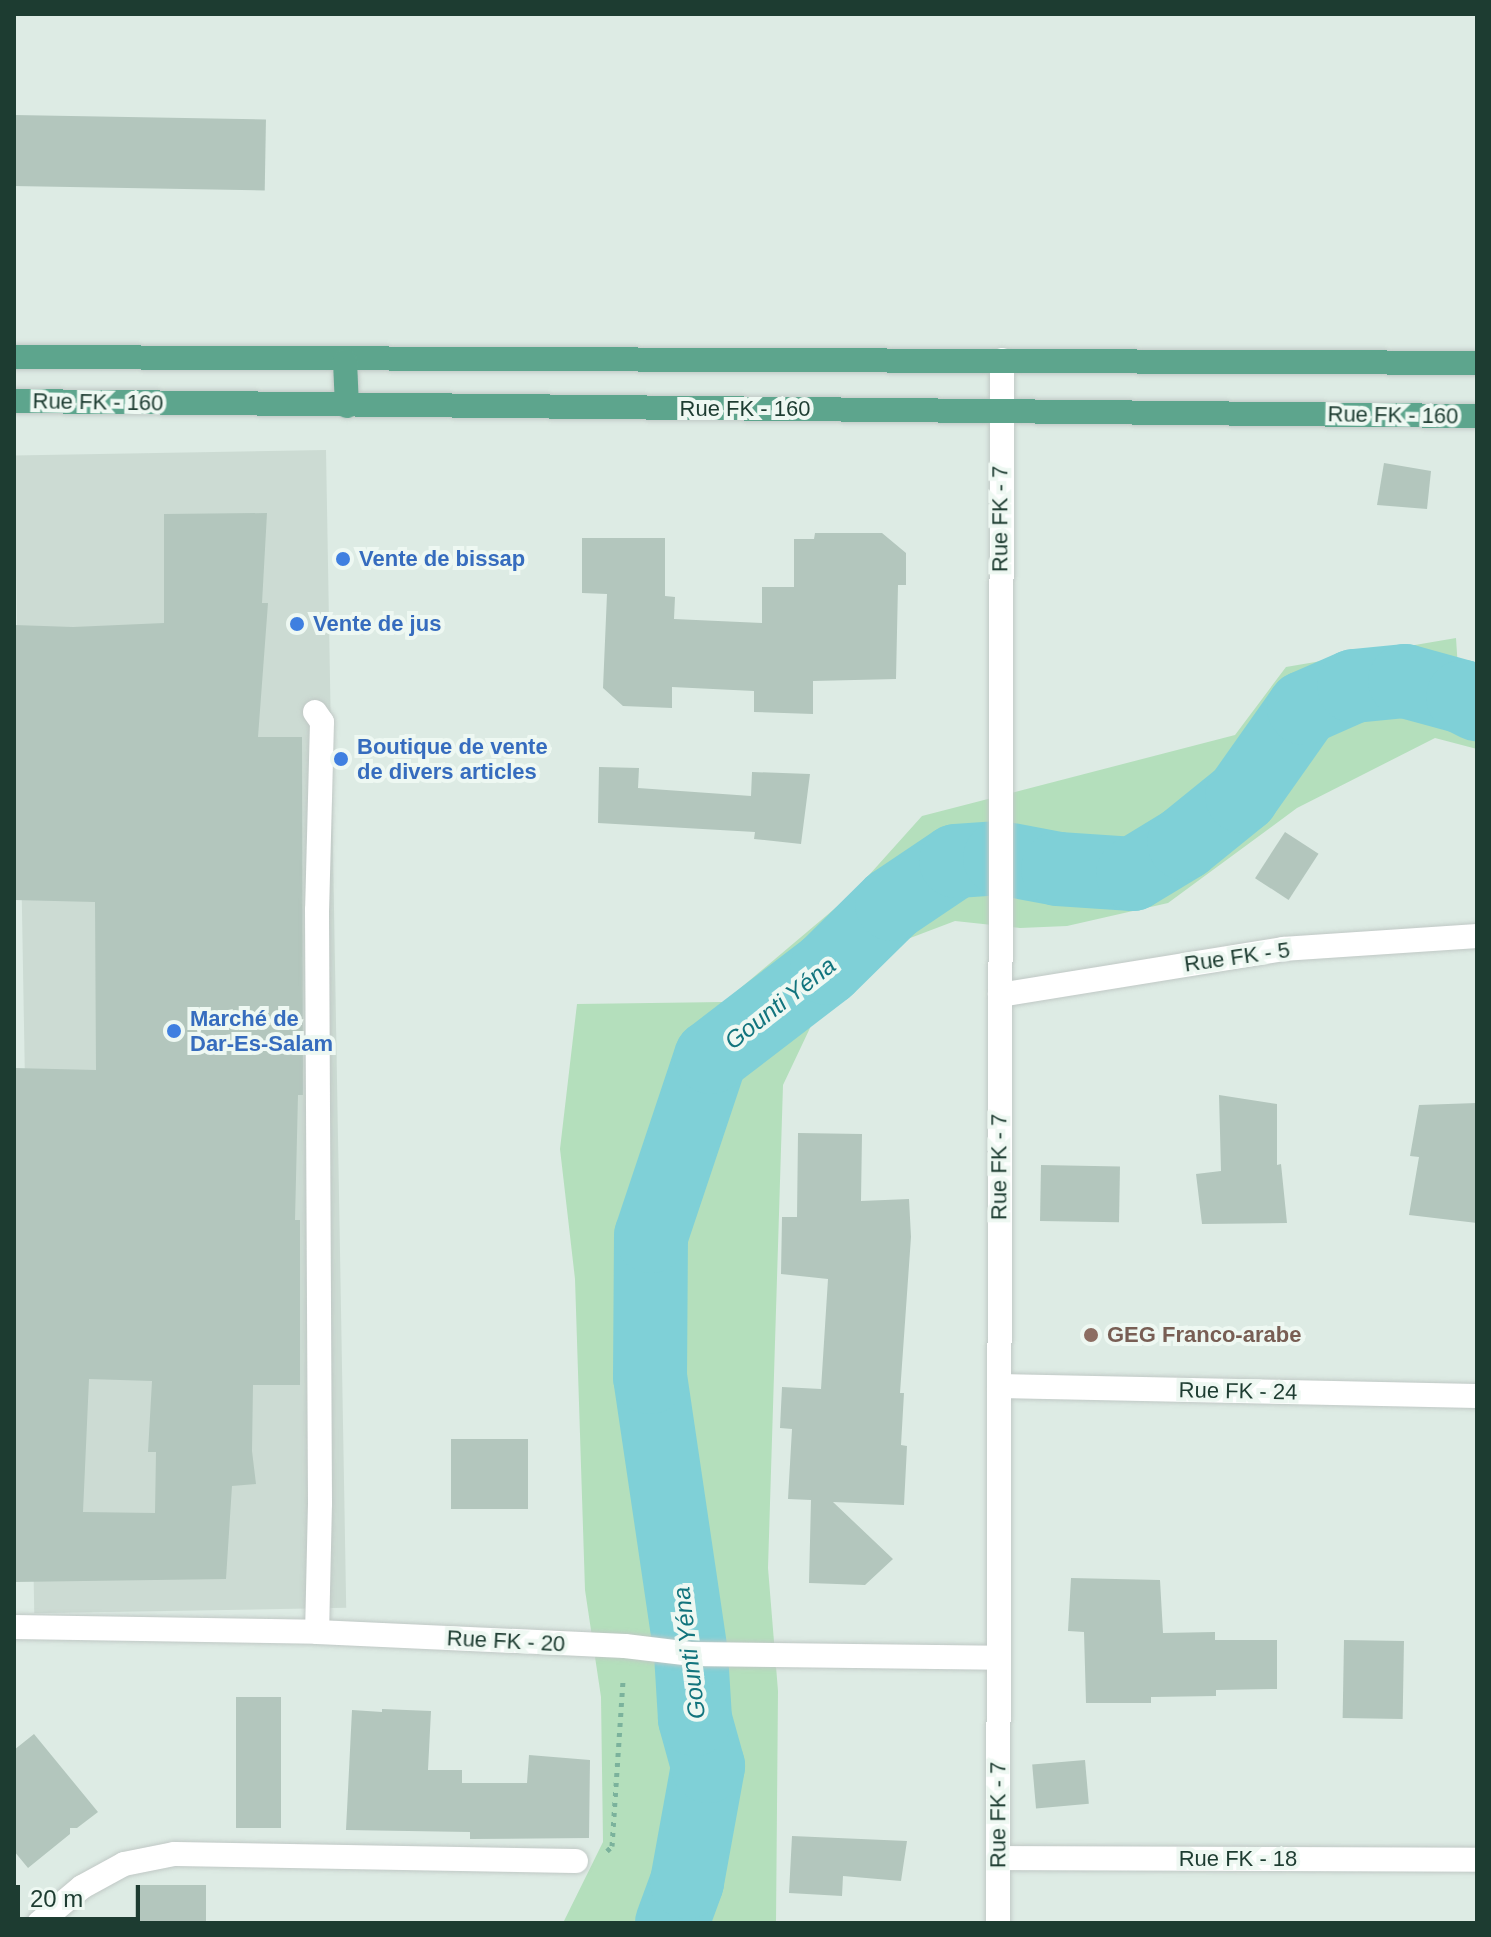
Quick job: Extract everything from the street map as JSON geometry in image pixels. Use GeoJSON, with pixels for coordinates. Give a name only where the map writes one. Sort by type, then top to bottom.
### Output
{"type":"FeatureCollection","features":[{"type":"Feature","properties":{"kind":"main road","name":"Rue FK - 160"},"geometry":{"type":"LineString","coordinates":[[14,357],[345,361],[1477,363]]}},
{"type":"Feature","properties":{"kind":"main road"},"geometry":{"type":"LineString","coordinates":[[345,361],[347,406]]}},
{"type":"Feature","properties":{"kind":"main road","name":"Rue FK - 160"},"geometry":{"type":"LineString","coordinates":[[14,401],[1477,416]]}},
{"type":"Feature","properties":{"kind":"street","name":"Rue FK - 7"},"geometry":{"type":"LineString","coordinates":[[998,1923],[1002,360]]}},
{"type":"Feature","properties":{"kind":"street"},"geometry":{"type":"LineString","coordinates":[[315,712],[322,722],[317,910],[320,1503],[317,1632]]}},
{"type":"Feature","properties":{"kind":"street","name":"Rue FK - 5"},"geometry":{"type":"LineString","coordinates":[[1000,995],[1283,949],[1477,936]]}},
{"type":"Feature","properties":{"kind":"street","name":"Rue FK - 24"},"geometry":{"type":"LineString","coordinates":[[999,1386],[1477,1396]]}},
{"type":"Feature","properties":{"kind":"street","name":"Rue FK - 20"},"geometry":{"type":"LineString","coordinates":[[14,1627],[317,1632],[625,1646],[691,1654],[998,1658]]}},
{"type":"Feature","properties":{"kind":"street"},"geometry":{"type":"LineString","coordinates":[[39,1923],[82,1887],[124,1864],[174,1854],[576,1861]]}},
{"type":"Feature","properties":{"kind":"street","name":"Rue FK - 18"},"geometry":{"type":"LineString","coordinates":[[998,1858],[1477,1860]]}},
{"type":"Feature","properties":{"kind":"path"},"geometry":{"type":"LineString","coordinates":[[576,1861],[599,1859],[612,1846],[625,1646]]}},
{"type":"Feature","properties":{"kind":"shaded area","name":"Marché de Dar-Es-Salam"},"geometry":{"type":"Polygon","coordinates":[[[326,450],[346,1608],[34,1613],[14,455],[326,450]]]}},
{"type":"Feature","properties":{"kind":"green space"},"geometry":{"type":"Polygon","coordinates":[[[1456,638],[1461,715],[1477,719],[1477,749],[1435,738],[1297,808],[1168,903],[1067,926],[1020,928],[955,921],[897,943],[828,990],[783,1085],[768,1568],[778,1691],[776,1923],[563,1923],[603,1842],[601,1697],[585,1590],[575,1279],[560,1149],[577,1004],[724,1002],[852,894],[922,816],[1235,735],[1286,667],[1456,638]]]}},
{"type":"Feature","properties":{"kind":"building"},"geometry":{"type":"Polygon","coordinates":[[[14,115],[266,119],[265,190],[14,186],[14,115]]]}},
{"type":"Feature","properties":{"kind":"building"},"geometry":{"type":"Polygon","coordinates":[[[1384,463],[1431,471],[1427,509],[1377,505],[1384,463]]]}},
{"type":"Feature","properties":{"kind":"building","name":"Marché de Dar-Es-Salam"},"geometry":{"type":"Polygon","coordinates":[[[267,513],[262,603],[268,603],[258,737],[302,737],[303,1095],[298,1095],[295,1220],[300,1220],[300,1385],[253,1385],[252,1451],[256,1484],[232,1486],[226,1579],[14,1582],[14,1068],[96,1070],[95,902],[14,900],[14,625],[73,627],[164,623],[164,514],[267,513]],[[89,1379],[83,1512],[155,1513],[156,1452],[148,1452],[152,1381],[89,1379]]]}},
{"type":"Feature","properties":{"kind":"building"},"geometry":{"type":"Polygon","coordinates":[[[815,533],[882,533],[906,553],[906,585],[898,585],[896,679],[813,681],[813,714],[754,712],[754,691],[672,687],[672,708],[623,706],[603,688],[607,594],[582,593],[582,538],[665,538],[665,596],[675,597],[674,619],[762,623],[762,587],[794,587],[794,539],[814,539],[815,533]]]}},
{"type":"Feature","properties":{"kind":"building"},"geometry":{"type":"Polygon","coordinates":[[[599,767],[639,768],[638,788],[751,796],[752,772],[810,774],[801,844],[754,839],[755,832],[598,823],[599,767]]]}},
{"type":"Feature","properties":{"kind":"building"},"geometry":{"type":"Polygon","coordinates":[[[1285,832],[1319,854],[1289,900],[1255,878],[1285,832]]]}},
{"type":"Feature","properties":{"kind":"building"},"geometry":{"type":"Polygon","coordinates":[[[1219,1095],[1277,1104],[1277,1165],[1281,1164],[1287,1223],[1202,1224],[1196,1174],[1221,1171],[1219,1095]]]}},
{"type":"Feature","properties":{"kind":"building"},"geometry":{"type":"Polygon","coordinates":[[[1477,1103],[1477,1223],[1409,1215],[1419,1157],[1410,1156],[1419,1105],[1477,1103]]]}},
{"type":"Feature","properties":{"kind":"building"},"geometry":{"type":"Polygon","coordinates":[[[798,1133],[862,1134],[861,1201],[909,1199],[911,1237],[900,1393],[904,1393],[901,1445],[907,1446],[904,1505],[833,1502],[893,1559],[865,1585],[809,1583],[811,1500],[788,1499],[792,1429],[780,1428],[782,1387],[821,1389],[828,1279],[781,1274],[782,1217],[797,1217],[798,1133]]]}},
{"type":"Feature","properties":{"kind":"building"},"geometry":{"type":"Polygon","coordinates":[[[1041,1165],[1120,1166],[1119,1222],[1040,1221],[1041,1165]]]}},
{"type":"Feature","properties":{"kind":"building"},"geometry":{"type":"Polygon","coordinates":[[[451,1439],[528,1439],[528,1509],[451,1509],[451,1439]]]}},
{"type":"Feature","properties":{"kind":"building"},"geometry":{"type":"Polygon","coordinates":[[[1071,1578],[1160,1580],[1163,1633],[1215,1632],[1215,1640],[1277,1640],[1277,1689],[1216,1690],[1216,1696],[1151,1697],[1151,1703],[1086,1703],[1084,1632],[1068,1631],[1071,1578]]]}},
{"type":"Feature","properties":{"kind":"building"},"geometry":{"type":"Polygon","coordinates":[[[1344,1640],[1404,1641],[1403,1719],[1343,1718],[1344,1640]]]}},
{"type":"Feature","properties":{"kind":"building"},"geometry":{"type":"Polygon","coordinates":[[[236,1697],[281,1697],[281,1828],[236,1828],[236,1697]]]}},
{"type":"Feature","properties":{"kind":"building"},"geometry":{"type":"Polygon","coordinates":[[[382,1709],[431,1711],[428,1770],[462,1770],[462,1783],[527,1783],[529,1755],[590,1760],[589,1838],[470,1839],[470,1832],[346,1830],[352,1710],[382,1712],[382,1709]]]}},
{"type":"Feature","properties":{"kind":"building"},"geometry":{"type":"Polygon","coordinates":[[[34,1734],[98,1812],[77,1828],[70,1828],[70,1834],[28,1868],[14,1851],[14,1750],[34,1734]]]}},
{"type":"Feature","properties":{"kind":"building"},"geometry":{"type":"Polygon","coordinates":[[[1085,1760],[1089,1804],[1036,1808],[1032,1765],[1085,1760]]]}},
{"type":"Feature","properties":{"kind":"building"},"geometry":{"type":"Polygon","coordinates":[[[792,1836],[907,1841],[901,1881],[843,1876],[842,1896],[789,1893],[792,1836]]]}},
{"type":"Feature","properties":{"kind":"building"},"geometry":{"type":"Polygon","coordinates":[[[135,1885],[206,1885],[206,1923],[135,1923],[135,1885]]]}},
{"type":"Feature","properties":{"kind":"waterway","name":"Gounti Yéna"},"geometry":{"type":"LineString","coordinates":[[672,1923],[687,1882],[708,1766],[695,1719],[691,1654],[650,1377],[651,1236],[711,1057],[827,968],[892,904],[956,861],[1000,858],[1058,869],[1133,874],[1184,843],[1242,796],[1304,708],[1354,686],[1405,681],[1463,697],[1477,704]]}},
{"type":"Feature","properties":{"kind":"place","name":"Vente de bissap"},"geometry":{"type":"Point","coordinates":[343,559]}},
{"type":"Feature","properties":{"kind":"place","name":"Vente de jus"},"geometry":{"type":"Point","coordinates":[297,624]}},
{"type":"Feature","properties":{"kind":"place","name":"Boutique de vente de divers articles"},"geometry":{"type":"Point","coordinates":[341,759]}},
{"type":"Feature","properties":{"kind":"place","name":"Marché de Dar-Es-Salam"},"geometry":{"type":"Point","coordinates":[174,1031]}},
{"type":"Feature","properties":{"kind":"place","name":"GEG Franco-arabe"},"geometry":{"type":"Point","coordinates":[1091,1335]}}]}
